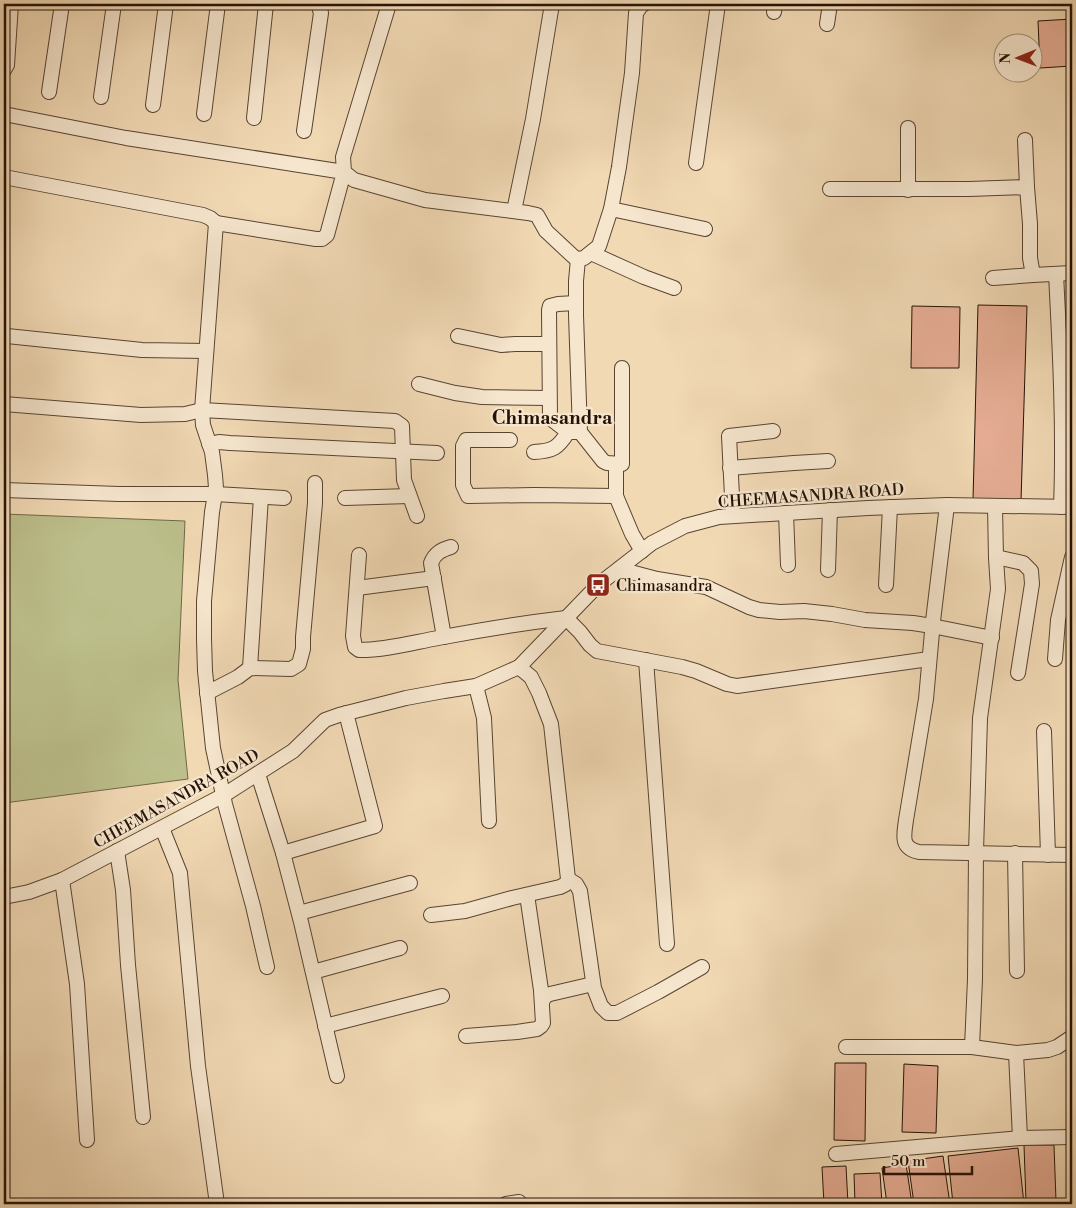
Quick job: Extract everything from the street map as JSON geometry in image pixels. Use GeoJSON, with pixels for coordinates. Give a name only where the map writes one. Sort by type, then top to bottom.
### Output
{"type":"FeatureCollection","features":[{"type":"Feature","properties":{"kind":"street"},"geometry":{"type":"LineString","coordinates":[[4,70],[7,65],[11,4]]}},
{"type":"Feature","properties":{"kind":"street"},"geometry":{"type":"LineString","coordinates":[[49,92],[62,4]]}},
{"type":"Feature","properties":{"kind":"street"},"geometry":{"type":"LineString","coordinates":[[101,97],[114,4]]}},
{"type":"Feature","properties":{"kind":"street"},"geometry":{"type":"LineString","coordinates":[[153,104],[166,4]]}},
{"type":"Feature","properties":{"kind":"street"},"geometry":{"type":"LineString","coordinates":[[204,114],[218,4]]}},
{"type":"Feature","properties":{"kind":"street"},"geometry":{"type":"LineString","coordinates":[[254,118],[266,4]]}},
{"type":"Feature","properties":{"kind":"street"},"geometry":{"type":"LineString","coordinates":[[304,131],[321,14],[318,4]]}},
{"type":"Feature","properties":{"kind":"street"},"geometry":{"type":"LineString","coordinates":[[4,177],[203,214],[216,224],[322,239],[327,235],[344,172],[343,157],[389,4]]}},
{"type":"Feature","properties":{"kind":"street"},"geometry":{"type":"LineString","coordinates":[[514,211],[533,119],[552,4]]}},
{"type":"Feature","properties":{"kind":"street"},"geometry":{"type":"LineString","coordinates":[[4,114],[126,138],[344,172],[354,180],[425,200],[537,215],[546,231],[575,258],[584,256],[599,246],[611,209],[632,73],[636,13],[642,4]]}},
{"type":"Feature","properties":{"kind":"street"},"geometry":{"type":"LineString","coordinates":[[696,163],[718,4]]}},
{"type":"Feature","properties":{"kind":"street"},"geometry":{"type":"LineString","coordinates":[[827,24],[830,4]]}},
{"type":"Feature","properties":{"kind":"street"},"geometry":{"type":"LineString","coordinates":[[908,128],[908,190]]}},
{"type":"Feature","properties":{"kind":"street"},"geometry":{"type":"LineString","coordinates":[[1025,140],[1030,258],[1033,275]]}},
{"type":"Feature","properties":{"kind":"street"},"geometry":{"type":"LineString","coordinates":[[830,189],[908,190],[1027,187]]}},
{"type":"Feature","properties":{"kind":"street"},"geometry":{"type":"LineString","coordinates":[[611,209],[705,229]]}},
{"type":"Feature","properties":{"kind":"street"},"geometry":{"type":"LineString","coordinates":[[216,224],[202,410],[204,425],[212,452],[215,475],[215,494],[204,601],[204,663],[213,748],[266,967]]}},
{"type":"Feature","properties":{"kind":"street"},"geometry":{"type":"LineString","coordinates":[[584,256],[674,288]]}},
{"type":"Feature","properties":{"kind":"street"},"geometry":{"type":"LineString","coordinates":[[534,452],[549,451],[574,432],[577,269],[584,256]]}},
{"type":"Feature","properties":{"kind":"street"},"geometry":{"type":"LineString","coordinates":[[994,278],[1072,273]]}},
{"type":"Feature","properties":{"kind":"street"},"geometry":{"type":"LineString","coordinates":[[1056,274],[1062,484],[1067,507]]}},
{"type":"Feature","properties":{"kind":"street"},"geometry":{"type":"LineString","coordinates":[[576,303],[550,306],[549,310],[550,418],[574,432],[603,461],[616,464],[622,464],[622,368]]}},
{"type":"Feature","properties":{"kind":"street"},"geometry":{"type":"LineString","coordinates":[[7,336],[142,350],[206,351]]}},
{"type":"Feature","properties":{"kind":"street"},"geometry":{"type":"LineString","coordinates":[[458,336],[501,345],[549,344]]}},
{"type":"Feature","properties":{"kind":"street"},"geometry":{"type":"LineString","coordinates":[[419,384],[455,393],[482,397],[549,398]]}},
{"type":"Feature","properties":{"kind":"street"},"geometry":{"type":"LineString","coordinates":[[4,404],[141,415],[185,414],[202,410],[395,421],[402,426],[404,480],[417,516]]}},
{"type":"Feature","properties":{"kind":"street"},"geometry":{"type":"LineString","coordinates":[[732,516],[729,436],[773,431]]}},
{"type":"Feature","properties":{"kind":"street"},"geometry":{"type":"LineString","coordinates":[[510,440],[466,440],[462,446],[463,485],[468,496],[616,496]]}},
{"type":"Feature","properties":{"kind":"street"},"geometry":{"type":"LineString","coordinates":[[209,444],[219,442],[437,453]]}},
{"type":"Feature","properties":{"kind":"street"},"geometry":{"type":"LineString","coordinates":[[730,468],[828,461]]}},
{"type":"Feature","properties":{"kind":"street"},"geometry":{"type":"LineString","coordinates":[[616,464],[616,496],[632,534],[642,551]]}},
{"type":"Feature","properties":{"kind":"street"},"geometry":{"type":"LineString","coordinates":[[207,693],[238,677],[250,668],[291,668],[299,664],[303,650],[316,503],[316,483]]}},
{"type":"Feature","properties":{"kind":"street"},"geometry":{"type":"LineString","coordinates":[[4,490],[120,494],[215,494],[284,498]]}},
{"type":"Feature","properties":{"kind":"street"},"geometry":{"type":"LineString","coordinates":[[345,498],[410,496]]}},
{"type":"Feature","properties":{"kind":"street"},"geometry":{"type":"LineString","coordinates":[[250,668],[261,497]]}},
{"type":"Feature","properties":{"kind":"street"},"geometry":{"type":"LineString","coordinates":[[947,505],[932,626],[926,699],[904,835],[906,846],[913,851],[920,852],[1072,855]]}},
{"type":"Feature","properties":{"kind":"street","name":"CHEEMASANDRA ROAD"},"geometry":{"type":"LineString","coordinates":[[4,897],[29,892],[62,880],[224,795],[293,752],[325,720],[406,698],[476,686],[519,667],[598,585],[652,543],[685,526],[719,517],[890,507],[947,505],[1067,507]]}},
{"type":"Feature","properties":{"kind":"street"},"geometry":{"type":"LineString","coordinates":[[972,1047],[980,718],[998,589],[995,506]]}},
{"type":"Feature","properties":{"kind":"street"},"geometry":{"type":"LineString","coordinates":[[886,584],[890,507]]}},
{"type":"Feature","properties":{"kind":"street"},"geometry":{"type":"LineString","coordinates":[[828,570],[830,510]]}},
{"type":"Feature","properties":{"kind":"street"},"geometry":{"type":"LineString","coordinates":[[786,513],[788,565]]}},
{"type":"Feature","properties":{"kind":"street"},"geometry":{"type":"LineString","coordinates":[[444,637],[431,563],[433,557],[441,550],[450,547]]}},
{"type":"Feature","properties":{"kind":"street"},"geometry":{"type":"LineString","coordinates":[[359,555],[353,636],[355,647],[359,650],[384,649],[529,622],[566,618],[596,651],[696,671],[727,684],[737,686],[929,659]]}},
{"type":"Feature","properties":{"kind":"street"},"geometry":{"type":"LineString","coordinates":[[996,556],[1023,563],[1031,571],[1032,584],[1018,673]]}},
{"type":"Feature","properties":{"kind":"street"},"geometry":{"type":"LineString","coordinates":[[1055,659],[1058,620],[1072,557]]}},
{"type":"Feature","properties":{"kind":"street"},"geometry":{"type":"LineString","coordinates":[[619,569],[657,579],[706,587],[759,610],[780,612],[804,611],[865,620],[932,626],[992,638]]}},
{"type":"Feature","properties":{"kind":"street"},"geometry":{"type":"LineString","coordinates":[[357,588],[434,578]]}},
{"type":"Feature","properties":{"kind":"street"},"geometry":{"type":"LineString","coordinates":[[646,660],[667,944]]}},
{"type":"Feature","properties":{"kind":"street"},"geometry":{"type":"LineString","coordinates":[[431,915],[465,911],[560,887],[566,884],[568,879],[551,724],[531,677],[519,667]]}},
{"type":"Feature","properties":{"kind":"street"},"geometry":{"type":"LineString","coordinates":[[476,686],[484,718],[490,821]]}},
{"type":"Feature","properties":{"kind":"street"},"geometry":{"type":"LineString","coordinates":[[283,853],[375,826],[346,713]]}},
{"type":"Feature","properties":{"kind":"street"},"geometry":{"type":"LineString","coordinates":[[1044,730],[1048,855]]}},
{"type":"Feature","properties":{"kind":"street"},"geometry":{"type":"LineString","coordinates":[[258,774],[283,853],[299,913],[337,1076]]}},
{"type":"Feature","properties":{"kind":"street"},"geometry":{"type":"LineString","coordinates":[[162,828],[180,873],[198,1066],[217,1204]]}},
{"type":"Feature","properties":{"kind":"street"},"geometry":{"type":"LineString","coordinates":[[117,851],[123,890],[128,965],[143,1117]]}},
{"type":"Feature","properties":{"kind":"street"},"geometry":{"type":"LineString","coordinates":[[1015,853],[1017,971]]}},
{"type":"Feature","properties":{"kind":"street"},"geometry":{"type":"LineString","coordinates":[[568,879],[576,884],[580,891],[593,984],[601,1006],[608,1013],[613,1014],[658,992],[702,967]]}},
{"type":"Feature","properties":{"kind":"street"},"geometry":{"type":"LineString","coordinates":[[62,880],[77,984],[87,1140]]}},
{"type":"Feature","properties":{"kind":"street"},"geometry":{"type":"LineString","coordinates":[[299,913],[410,883]]}},
{"type":"Feature","properties":{"kind":"street"},"geometry":{"type":"LineString","coordinates":[[466,1036],[537,1029],[543,1023],[542,1002],[527,895]]}},
{"type":"Feature","properties":{"kind":"street"},"geometry":{"type":"LineString","coordinates":[[313,972],[400,948]]}},
{"type":"Feature","properties":{"kind":"street"},"geometry":{"type":"LineString","coordinates":[[542,1002],[545,996],[550,994],[593,984]]}},
{"type":"Feature","properties":{"kind":"street"},"geometry":{"type":"LineString","coordinates":[[325,1026],[442,996]]}},
{"type":"Feature","properties":{"kind":"street"},"geometry":{"type":"LineString","coordinates":[[846,1047],[972,1047],[1016,1053],[1048,1050],[1072,1037]]}},
{"type":"Feature","properties":{"kind":"street"},"geometry":{"type":"LineString","coordinates":[[1016,1053],[1020,1138]]}},
{"type":"Feature","properties":{"kind":"street"},"geometry":{"type":"LineString","coordinates":[[836,1154],[1020,1138],[1072,1137]]}},
{"type":"Feature","properties":{"kind":"green space"},"geometry":{"type":"Polygon","coordinates":[[[4,514],[185,521],[178,680],[188,779],[4,803],[4,514]]]}},
{"type":"Feature","properties":{"kind":"building"},"geometry":{"type":"Polygon","coordinates":[[[1072,19],[1072,66],[1044,68],[1044,32],[1038,32],[1038,21],[1072,19]]]}},
{"type":"Feature","properties":{"kind":"building"},"geometry":{"type":"Polygon","coordinates":[[[978,305],[1027,306],[1021,501],[973,500],[978,305]]]}},
{"type":"Feature","properties":{"kind":"building"},"geometry":{"type":"Polygon","coordinates":[[[912,306],[960,307],[959,368],[911,368],[912,306]]]}},
{"type":"Feature","properties":{"kind":"building"},"geometry":{"type":"Polygon","coordinates":[[[835,1063],[866,1063],[865,1141],[834,1140],[835,1063]]]}},
{"type":"Feature","properties":{"kind":"building"},"geometry":{"type":"Polygon","coordinates":[[[904,1064],[938,1066],[936,1133],[902,1132],[904,1064]]]}},
{"type":"Feature","properties":{"kind":"building"},"geometry":{"type":"Polygon","coordinates":[[[1024,1145],[1054,1145],[1056,1201],[1026,1202],[1024,1145]]]}},
{"type":"Feature","properties":{"kind":"building"},"geometry":{"type":"Polygon","coordinates":[[[1018,1148],[1024,1204],[953,1204],[948,1156],[1018,1148]]]}},
{"type":"Feature","properties":{"kind":"building"},"geometry":{"type":"Polygon","coordinates":[[[943,1156],[950,1204],[914,1204],[908,1161],[943,1156]]]}},
{"type":"Feature","properties":{"kind":"building"},"geometry":{"type":"Polygon","coordinates":[[[906,1164],[912,1204],[887,1204],[882,1168],[906,1164]]]}},
{"type":"Feature","properties":{"kind":"building"},"geometry":{"type":"Polygon","coordinates":[[[846,1166],[848,1204],[824,1204],[822,1167],[846,1166]]]}},
{"type":"Feature","properties":{"kind":"building"},"geometry":{"type":"Polygon","coordinates":[[[880,1173],[882,1204],[855,1204],[854,1174],[880,1173]]]}},
{"type":"Feature","properties":{"kind":"place","name":"Chimasandra"},"geometry":{"type":"Point","coordinates":[598,585]}},
{"type":"Feature","properties":{"kind":"district","name":"Chimasandra"},"geometry":{"type":"Point","coordinates":[552,417]}}]}
